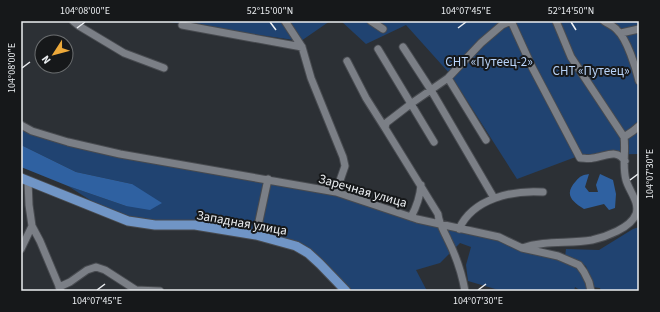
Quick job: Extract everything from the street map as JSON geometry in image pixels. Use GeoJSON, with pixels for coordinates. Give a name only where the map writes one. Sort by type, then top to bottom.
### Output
{"type":"FeatureCollection","features":[{"type":"Feature","properties":{"kind":"main road","name":"Западная улица"},"geometry":{"type":"LineString","coordinates":[[25,180],[128,221],[155,226],[195,225],[256,235],[296,246],[308,253],[346,291]]}},
{"type":"Feature","properties":{"kind":"street"},"geometry":{"type":"LineString","coordinates":[[73,21],[124,52],[164,68]]}},
{"type":"Feature","properties":{"kind":"street"},"geometry":{"type":"LineString","coordinates":[[285,21],[302,47],[311,78],[343,157],[345,166],[336,192]]}},
{"type":"Feature","properties":{"kind":"street"},"geometry":{"type":"LineString","coordinates":[[371,21],[383,29]]}},
{"type":"Feature","properties":{"kind":"street"},"geometry":{"type":"LineString","coordinates":[[385,128],[386,123],[448,78],[501,23],[511,21],[532,67],[580,158],[593,158],[613,153],[619,154],[625,161]]}},
{"type":"Feature","properties":{"kind":"street"},"geometry":{"type":"LineString","coordinates":[[522,248],[535,244],[592,240],[609,234],[629,224],[637,212],[635,200],[626,180],[624,137],[571,57],[556,21]]}},
{"type":"Feature","properties":{"kind":"street"},"geometry":{"type":"LineString","coordinates":[[604,21],[617,29],[621,34],[633,57],[639,81]]}},
{"type":"Feature","properties":{"kind":"street"},"geometry":{"type":"LineString","coordinates":[[182,25],[302,47]]}},
{"type":"Feature","properties":{"kind":"street"},"geometry":{"type":"LineString","coordinates":[[621,34],[639,29]]}},
{"type":"Feature","properties":{"kind":"street"},"geometry":{"type":"LineString","coordinates":[[403,47],[431,90],[494,198]]}},
{"type":"Feature","properties":{"kind":"street"},"geometry":{"type":"LineString","coordinates":[[378,49],[412,103],[434,142]]}},
{"type":"Feature","properties":{"kind":"street"},"geometry":{"type":"LineString","coordinates":[[347,61],[366,98],[438,214],[439,223],[453,253],[465,291]]}},
{"type":"Feature","properties":{"kind":"street"},"geometry":{"type":"LineString","coordinates":[[448,78],[486,140]]}},
{"type":"Feature","properties":{"kind":"street","name":"Заречная улица"},"geometry":{"type":"LineString","coordinates":[[21,125],[68,142],[120,154],[336,192],[411,217],[499,237],[522,248],[558,256],[579,265],[589,282],[591,291]]}},
{"type":"Feature","properties":{"kind":"street"},"geometry":{"type":"LineString","coordinates":[[624,137],[633,132],[639,126]]}},
{"type":"Feature","properties":{"kind":"street"},"geometry":{"type":"LineString","coordinates":[[256,235],[268,179]]}},
{"type":"Feature","properties":{"kind":"street"},"geometry":{"type":"LineString","coordinates":[[25,180],[32,226],[40,240],[60,289],[87,270],[96,267],[105,270],[136,290],[160,291]]}},
{"type":"Feature","properties":{"kind":"street"},"geometry":{"type":"LineString","coordinates":[[411,217],[420,197],[421,185]]}},
{"type":"Feature","properties":{"kind":"street"},"geometry":{"type":"LineString","coordinates":[[459,229],[462,222],[472,212],[482,204],[494,198],[531,191],[543,192]]}},
{"type":"Feature","properties":{"kind":"street"},"geometry":{"type":"LineString","coordinates":[[21,249],[32,226]]}},
{"type":"Feature","properties":{"kind":"street"},"geometry":{"type":"LineString","coordinates":[[558,242],[558,256]]}},
{"type":"Feature","properties":{"kind":"green space"},"geometry":{"type":"Polygon","coordinates":[[[162,21],[330,21],[301,41],[162,21]]]}},
{"type":"Feature","properties":{"kind":"green space"},"geometry":{"type":"Polygon","coordinates":[[[341,21],[639,21],[639,154],[581,155],[517,179],[450,74],[406,25],[366,44],[341,21]]]}},
{"type":"Feature","properties":{"kind":"green space"},"geometry":{"type":"Polygon","coordinates":[[[21,125],[68,142],[336,192],[417,219],[499,237],[579,265],[591,291],[581,291],[575,287],[574,291],[502,291],[468,281],[466,265],[471,247],[460,243],[440,263],[416,270],[427,291],[346,291],[296,246],[182,225],[115,216],[68,186],[126,206],[132,184],[76,172],[21,145],[21,125]]]}},
{"type":"Feature","properties":{"kind":"green space"},"geometry":{"type":"Polygon","coordinates":[[[639,227],[639,291],[601,291],[600,288],[591,287],[586,266],[565,257],[566,249],[599,250],[633,229],[639,227]]]}},
{"type":"Feature","properties":{"kind":"shaded area"},"geometry":{"type":"Polygon","coordinates":[[[21,145],[76,172],[132,184],[162,203],[150,210],[126,206],[68,186],[21,167],[21,145]]]}},
{"type":"Feature","properties":{"kind":"shaded area"},"geometry":{"type":"Polygon","coordinates":[[[589,174],[585,187],[589,192],[598,192],[596,185],[600,174],[613,180],[616,194],[615,208],[609,210],[604,204],[584,209],[573,200],[570,193],[572,186],[577,179],[583,175],[589,174]]]}},
{"type":"Feature","properties":{"kind":"park label","name":"СНТ «Путеец-2»"},"geometry":{"type":"Point","coordinates":[489,61]}},
{"type":"Feature","properties":{"kind":"park label","name":"СНТ «Путеец»"},"geometry":{"type":"Point","coordinates":[591,70]}}]}
